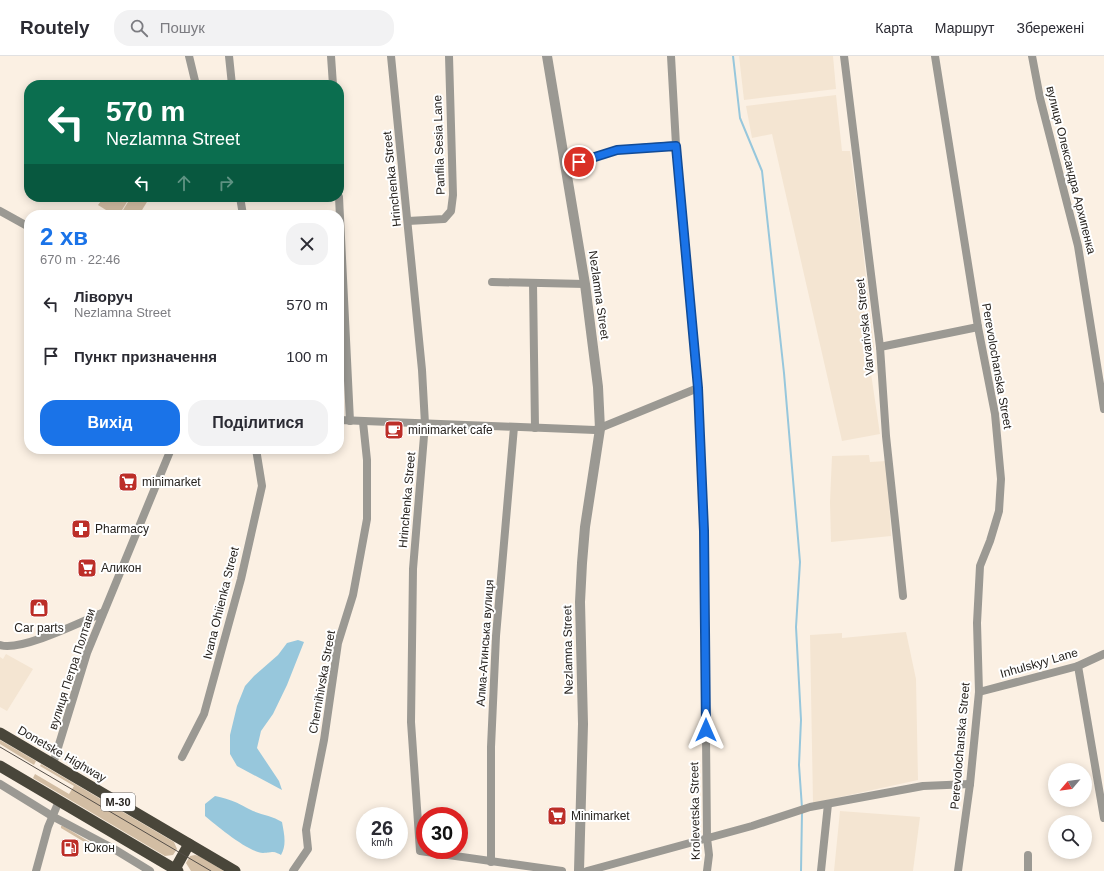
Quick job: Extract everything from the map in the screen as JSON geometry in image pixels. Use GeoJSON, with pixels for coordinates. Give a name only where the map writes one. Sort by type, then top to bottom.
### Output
{"type":"FeatureCollection","features":[{"type":"Feature","properties":{"kind":"highway","name":"Donetske Highway"},"geometry":{"type":"LineString","coordinates":[[0,733],[235,871]]}},
{"type":"Feature","properties":{"kind":"highway","name":"М-30"},"geometry":{"type":"LineString","coordinates":[[0,766],[177,870]]}},
{"type":"Feature","properties":{"kind":"highway"},"geometry":{"type":"LineString","coordinates":[[177,870],[189,844]]}},
{"type":"Feature","properties":{"kind":"street"},"geometry":{"type":"LineString","coordinates":[[189,56],[195,80]]}},
{"type":"Feature","properties":{"kind":"street"},"geometry":{"type":"LineString","coordinates":[[229,56],[231,80]]}},
{"type":"Feature","properties":{"kind":"street"},"geometry":{"type":"LineString","coordinates":[[331,56],[333,80]]}},
{"type":"Feature","properties":{"kind":"street","name":"Hrinchenka Street"},"geometry":{"type":"LineString","coordinates":[[391,56],[422,370],[425,424],[413,569],[411,722],[420,851],[491,862]]}},
{"type":"Feature","properties":{"kind":"street","name":"Panfila Sesia Lane"},"geometry":{"type":"LineString","coordinates":[[408,221],[444,219],[451,211],[453,195],[449,56]]}},
{"type":"Feature","properties":{"kind":"street","name":"Nezlamna Street"},"geometry":{"type":"LineString","coordinates":[[547,56],[585,284],[598,387],[600,429],[585,527],[581,570],[580,602],[584,724],[580,871]]}},
{"type":"Feature","properties":{"kind":"street","name":"Krolevetska Street"},"geometry":{"type":"LineString","coordinates":[[671,56],[676,146],[698,388],[704,531],[707,838],[709,855],[707,871]]}},
{"type":"Feature","properties":{"kind":"street","name":"Varvarivska Street"},"geometry":{"type":"LineString","coordinates":[[844,56],[880,347],[886,436],[904,596]]}},
{"type":"Feature","properties":{"kind":"street","name":"Perevolochanska Street"},"geometry":{"type":"LineString","coordinates":[[936,56],[978,327],[995,414],[1001,479],[999,511],[990,541],[980,566],[977,623],[979,692],[970,784],[958,871]]}},
{"type":"Feature","properties":{"kind":"street","name":"вулиця Олександра Архипенка"},"geometry":{"type":"LineString","coordinates":[[1032,56],[1040,98],[1078,246],[1104,409]]}},
{"type":"Feature","properties":{"kind":"street"},"geometry":{"type":"LineString","coordinates":[[566,165],[617,150],[676,146]]}},
{"type":"Feature","properties":{"kind":"street"},"geometry":{"type":"LineString","coordinates":[[0,211],[24,225]]}},
{"type":"Feature","properties":{"kind":"street"},"geometry":{"type":"LineString","coordinates":[[492,282],[585,284]]}},
{"type":"Feature","properties":{"kind":"street"},"geometry":{"type":"LineString","coordinates":[[533,283],[535,428]]}},
{"type":"Feature","properties":{"kind":"street"},"geometry":{"type":"LineString","coordinates":[[344,299],[350,421]]}},
{"type":"Feature","properties":{"kind":"street"},"geometry":{"type":"LineString","coordinates":[[880,347],[978,327]]}},
{"type":"Feature","properties":{"kind":"street"},"geometry":{"type":"LineString","coordinates":[[344,420],[600,429],[698,388]]}},
{"type":"Feature","properties":{"kind":"street","name":"Chernihivska Street"},"geometry":{"type":"LineString","coordinates":[[293,871],[308,849],[306,830],[324,740],[338,643],[353,595],[364,544],[367,519],[368,479],[366,438],[363,422]]}},
{"type":"Feature","properties":{"kind":"street","name":"Алма-Атинська вулиця"},"geometry":{"type":"LineString","coordinates":[[491,862],[491,747],[496,636],[514,427]]}},
{"type":"Feature","properties":{"kind":"street","name":"вулиця Петра Полтави"},"geometry":{"type":"LineString","coordinates":[[53,764],[87,653],[102,613],[169,454]]}},
{"type":"Feature","properties":{"kind":"street","name":"Ivana Ohiienka Street"},"geometry":{"type":"LineString","coordinates":[[182,757],[204,714],[241,579],[262,486],[257,454]]}},
{"type":"Feature","properties":{"kind":"street"},"geometry":{"type":"LineString","coordinates":[[0,645],[4,647],[20,645],[54,634],[102,613]]}},
{"type":"Feature","properties":{"kind":"street","name":"Inhulskyy Lane"},"geometry":{"type":"LineString","coordinates":[[979,692],[1078,666],[1104,654]]}},
{"type":"Feature","properties":{"kind":"street"},"geometry":{"type":"LineString","coordinates":[[1078,666],[1104,818]]}},
{"type":"Feature","properties":{"kind":"street"},"geometry":{"type":"LineString","coordinates":[[0,784],[52,816],[114,849],[150,871]]}},
{"type":"Feature","properties":{"kind":"street"},"geometry":{"type":"LineString","coordinates":[[587,871],[752,826],[810,808],[923,786],[970,784]]}},
{"type":"Feature","properties":{"kind":"street"},"geometry":{"type":"LineString","coordinates":[[36,871],[52,816],[60,801]]}},
{"type":"Feature","properties":{"kind":"street"},"geometry":{"type":"LineString","coordinates":[[821,871],[828,804]]}},
{"type":"Feature","properties":{"kind":"street"},"geometry":{"type":"LineString","coordinates":[[1028,856],[1028,871]]}},
{"type":"Feature","properties":{"kind":"street"},"geometry":{"type":"LineString","coordinates":[[491,862],[562,871]]}},
{"type":"Feature","properties":{"kind":"shaded area"},"geometry":{"type":"Polygon","coordinates":[[[739,56],[833,56],[836,89],[744,100],[739,56]]]}},
{"type":"Feature","properties":{"kind":"shaded area"},"geometry":{"type":"Polygon","coordinates":[[[836,95],[842,151],[850,151],[858,207],[874,347],[869,360],[880,434],[842,441],[772,134],[752,138],[746,106],[836,95]]]}},
{"type":"Feature","properties":{"kind":"shaded area"},"geometry":{"type":"Polygon","coordinates":[[[100,202],[127,202],[122,210],[106,210],[98,205],[100,202]]]}},
{"type":"Feature","properties":{"kind":"shaded area"},"geometry":{"type":"Polygon","coordinates":[[[128,202],[147,202],[142,210],[123,210],[128,202]]]}},
{"type":"Feature","properties":{"kind":"shaded area"},"geometry":{"type":"Polygon","coordinates":[[[869,455],[870,462],[887,461],[891,536],[831,542],[830,502],[832,456],[869,455]]]}},
{"type":"Feature","properties":{"kind":"shaded area"},"geometry":{"type":"Polygon","coordinates":[[[906,632],[916,679],[918,780],[813,803],[810,635],[842,633],[842,638],[906,632]]]}},
{"type":"Feature","properties":{"kind":"shaded area"},"geometry":{"type":"Polygon","coordinates":[[[6,654],[33,669],[7,711],[0,707],[0,657],[3,659],[6,654]]]}},
{"type":"Feature","properties":{"kind":"shaded area"},"geometry":{"type":"Polygon","coordinates":[[[0,740],[36,761],[34,765],[0,744],[0,740]]]}},
{"type":"Feature","properties":{"kind":"shaded area"},"geometry":{"type":"Polygon","coordinates":[[[41,764],[174,842],[177,849],[173,855],[165,856],[33,778],[35,774],[69,794],[74,786],[40,766],[41,764]]]}},
{"type":"Feature","properties":{"kind":"shaded area"},"geometry":{"type":"Polygon","coordinates":[[[840,811],[920,817],[913,871],[834,871],[840,811]]]}},
{"type":"Feature","properties":{"kind":"shaded area"},"geometry":{"type":"Polygon","coordinates":[[[61,826],[98,847],[91,846],[61,828],[61,826]]]}},
{"type":"Feature","properties":{"kind":"shaded area"},"geometry":{"type":"Polygon","coordinates":[[[195,855],[224,871],[191,871],[186,863],[190,856],[195,855]]]}},
{"type":"Feature","properties":{"kind":"water"},"geometry":{"type":"Polygon","coordinates":[[[298,640],[304,642],[287,685],[273,714],[261,731],[257,748],[279,781],[282,790],[237,766],[230,754],[230,735],[237,706],[245,686],[278,655],[287,643],[298,640]]]}},
{"type":"Feature","properties":{"kind":"water"},"geometry":{"type":"Polygon","coordinates":[[[215,796],[231,800],[253,811],[282,822],[284,847],[281,855],[274,852],[257,852],[249,848],[233,838],[205,816],[205,804],[215,796]]]}},
{"type":"Feature","properties":{"kind":"waterway"},"geometry":{"type":"LineString","coordinates":[[733,56],[740,118],[762,171],[784,373],[800,562],[796,627],[801,720],[799,765],[802,808]]}},
{"type":"Feature","properties":{"kind":"waterway"},"geometry":{"type":"LineString","coordinates":[[801,871],[802,812]]}},
{"type":"Feature","properties":{"kind":"tram line"},"geometry":{"type":"LineString","coordinates":[[0,747],[211,871]]}},
{"type":"Feature","properties":{"kind":"place","name":"minimarket cafe"},"geometry":{"type":"Point","coordinates":[394,430]}},
{"type":"Feature","properties":{"kind":"place","name":"minimarket"},"geometry":{"type":"Point","coordinates":[128,482]}},
{"type":"Feature","properties":{"kind":"place","name":"Pharmacy"},"geometry":{"type":"Point","coordinates":[81,529]}},
{"type":"Feature","properties":{"kind":"place","name":"Аликон"},"geometry":{"type":"Point","coordinates":[87,568]}},
{"type":"Feature","properties":{"kind":"place","name":"Car parts"},"geometry":{"type":"Point","coordinates":[39,608]}},
{"type":"Feature","properties":{"kind":"place","name":"Minimarket"},"geometry":{"type":"Point","coordinates":[557,816]}},
{"type":"Feature","properties":{"kind":"place","name":"Юкон"},"geometry":{"type":"Point","coordinates":[70,848]}},
{"type":"Feature","properties":{"kind":"route"},"geometry":{"type":"LineString","coordinates":[[579,162],[617,150],[676,146],[698,388],[704,531],[706,730]]}}]}
